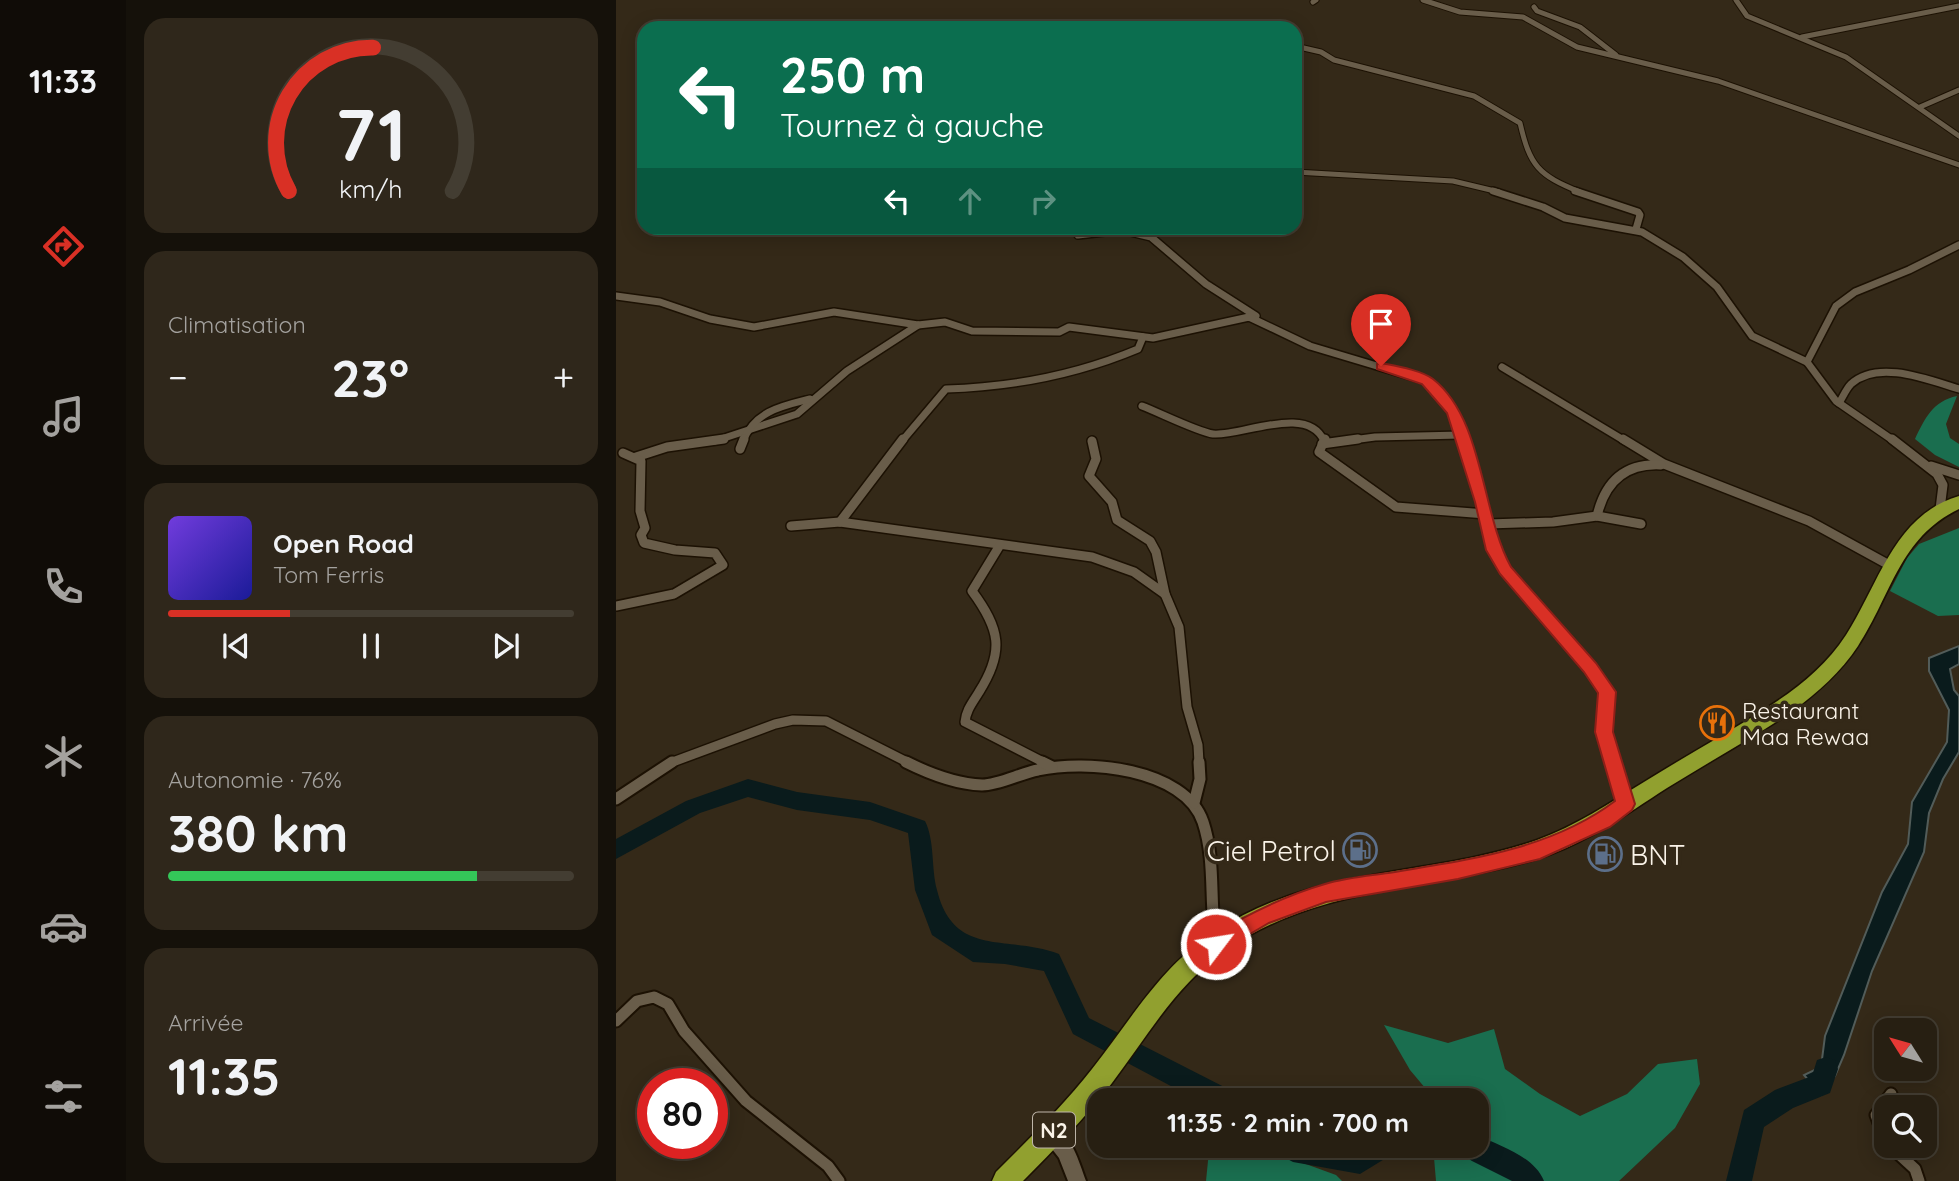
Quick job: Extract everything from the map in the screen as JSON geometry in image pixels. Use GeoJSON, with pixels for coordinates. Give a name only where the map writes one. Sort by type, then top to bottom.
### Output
{"type":"FeatureCollection","features":[{"type":"Feature","properties":{"kind":"highway","name":"N2"},"geometry":{"type":"LineString","coordinates":[[1005,1181],[1101,1078],[1164,992],[1216,944],[1262,916],[1326,892],[1458,870],[1540,850],[1603,821],[1625,804],[1808,691],[1837,662],[1855,638],[1910,533],[1949,506]]}},
{"type":"Feature","properties":{"kind":"street"},"geometry":{"type":"LineString","coordinates":[[1423,0],[1460,12],[1523,17],[1577,47],[1718,81],[1959,164]]}},
{"type":"Feature","properties":{"kind":"street"},"geometry":{"type":"LineString","coordinates":[[1736,0],[1746,16],[1846,57],[1959,136]]}},
{"type":"Feature","properties":{"kind":"street"},"geometry":{"type":"LineString","coordinates":[[1800,37],[1959,6]]}},
{"type":"Feature","properties":{"kind":"street"},"geometry":{"type":"LineString","coordinates":[[1534,7],[1537,11],[1562,18],[1594,33],[1618,56]]}},
{"type":"Feature","properties":{"kind":"street"},"geometry":{"type":"LineString","coordinates":[[1302,48],[1321,52],[1341,62],[1365,65],[1381,73],[1474,96],[1520,123],[1527,154],[1539,168],[1585,194],[1638,212],[1640,215],[1636,229]]}},
{"type":"Feature","properties":{"kind":"street"},"geometry":{"type":"LineString","coordinates":[[1920,107],[1959,90]]}},
{"type":"Feature","properties":{"kind":"street"},"geometry":{"type":"LineString","coordinates":[[1302,172],[1453,181],[1476,185],[1543,207],[1565,218],[1636,229],[1683,257],[1703,274],[1717,287],[1752,335],[1807,362],[1816,379],[1839,403],[1929,466],[1942,482],[1949,506]]}},
{"type":"Feature","properties":{"kind":"street"},"geometry":{"type":"LineString","coordinates":[[1143,235],[1151,237],[1206,284],[1263,321],[1310,346],[1427,381],[1454,412],[1494,550],[1505,570],[1590,667],[1607,692],[1604,732],[1625,804]]}},
{"type":"Feature","properties":{"kind":"street"},"geometry":{"type":"LineString","coordinates":[[1807,362],[1836,306],[1855,292],[1909,270],[1959,245]]}},
{"type":"Feature","properties":{"kind":"street"},"geometry":{"type":"LineString","coordinates":[[616,296],[660,302],[710,319],[754,327],[834,312],[918,325],[945,322],[972,331],[1059,332],[1069,327],[1153,338],[1236,318],[1250,317],[1263,321]]}},
{"type":"Feature","properties":{"kind":"street"},"geometry":{"type":"LineString","coordinates":[[636,457],[667,447],[722,440],[797,414],[862,360],[918,325]]}},
{"type":"Feature","properties":{"kind":"street"},"geometry":{"type":"LineString","coordinates":[[840,522],[905,436],[946,389],[1003,387],[1089,368],[1138,349],[1143,337]]}},
{"type":"Feature","properties":{"kind":"street"},"geometry":{"type":"LineString","coordinates":[[1502,367],[1667,465],[1809,521],[1891,566]]}},
{"type":"Feature","properties":{"kind":"street"},"geometry":{"type":"LineString","coordinates":[[1839,403],[1850,385],[1868,375],[1892,373],[1959,389]]}},
{"type":"Feature","properties":{"kind":"street"},"geometry":{"type":"LineString","coordinates":[[740,449],[745,433],[759,415],[815,398]]}},
{"type":"Feature","properties":{"kind":"street"},"geometry":{"type":"LineString","coordinates":[[1142,406],[1213,433],[1267,424],[1296,424],[1312,429],[1325,439],[1319,453],[1395,507],[1487,519],[1553,522],[1597,516],[1641,524]]}},
{"type":"Feature","properties":{"kind":"street"},"geometry":{"type":"LineString","coordinates":[[1322,444],[1375,437],[1461,435]]}},
{"type":"Feature","properties":{"kind":"street"},"geometry":{"type":"LineString","coordinates":[[1092,441],[1097,462],[1089,477],[1112,502],[1117,520],[1150,541],[1156,552],[1165,594],[1179,627],[1187,707],[1198,746],[1200,779],[1194,803]]}},
{"type":"Feature","properties":{"kind":"street"},"geometry":{"type":"LineString","coordinates":[[616,606],[674,594],[723,565],[715,553],[675,551],[644,543],[641,536],[645,528],[639,503],[641,461],[623,453]]}},
{"type":"Feature","properties":{"kind":"street"},"geometry":{"type":"LineString","coordinates":[[1597,516],[1600,500],[1626,469],[1636,464],[1667,465]]}},
{"type":"Feature","properties":{"kind":"street"},"geometry":{"type":"LineString","coordinates":[[1929,466],[1959,475]]}},
{"type":"Feature","properties":{"kind":"street"},"geometry":{"type":"LineString","coordinates":[[791,526],[840,522],[1092,556],[1134,572],[1165,594]]}},
{"type":"Feature","properties":{"kind":"street"},"geometry":{"type":"LineString","coordinates":[[1000,545],[972,591],[990,615],[999,638],[988,679],[964,714],[965,722],[1054,768]]}},
{"type":"Feature","properties":{"kind":"street"},"geometry":{"type":"LineString","coordinates":[[616,799],[675,760],[793,720],[826,721],[926,772],[983,785],[1040,769],[1081,766],[1141,773],[1177,789],[1194,803],[1203,821],[1211,866],[1211,915],[1216,944]]}},
{"type":"Feature","properties":{"kind":"street"},"geometry":{"type":"LineString","coordinates":[[616,1021],[637,1001],[654,997],[668,1004],[684,1031],[746,1101],[828,1166],[839,1181]]}},
{"type":"Feature","properties":{"kind":"street"},"geometry":{"type":"LineString","coordinates":[[1051,1134],[1066,1152],[1077,1181]]}},
{"type":"Feature","properties":{"kind":"street"},"geometry":{"type":"LineString","coordinates":[[1903,1158],[1915,1169],[1919,1181]]}},
{"type":"Feature","properties":{"kind":"green space"},"geometry":{"type":"Polygon","coordinates":[[[1957,396],[1946,424],[1950,438],[1959,444],[1959,467],[1935,455],[1915,439],[1926,417],[1936,406],[1957,396]]]}},
{"type":"Feature","properties":{"kind":"green space"},"geometry":{"type":"Polygon","coordinates":[[[1959,528],[1959,615],[1938,616],[1890,591],[1907,558],[1919,544],[1959,528]]]}},
{"type":"Feature","properties":{"kind":"green space"},"geometry":{"type":"Polygon","coordinates":[[[1384,1025],[1448,1043],[1494,1029],[1505,1069],[1540,1094],[1580,1116],[1627,1094],[1658,1064],[1697,1059],[1700,1084],[1675,1128],[1619,1181],[1436,1181],[1434,1158],[1489,1158],[1489,1088],[1425,1088],[1410,1070],[1384,1025]]]}},
{"type":"Feature","properties":{"kind":"green space"},"geometry":{"type":"Polygon","coordinates":[[[1208,1158],[1289,1158],[1336,1175],[1342,1181],[1206,1181],[1208,1158]]]}},
{"type":"Feature","properties":{"kind":"shaded area"},"geometry":{"type":"Polygon","coordinates":[[[1959,646],[1959,664],[1950,669],[1954,690],[1959,696],[1959,752],[1943,779],[1929,813],[1924,852],[1872,971],[1844,1055],[1835,1076],[1821,1095],[1804,1075],[1821,1067],[1825,1036],[1882,892],[1908,844],[1912,802],[1947,742],[1949,710],[1929,671],[1929,658],[1959,646]]]}},
{"type":"Feature","properties":{"kind":"waterway"},"geometry":{"type":"LineString","coordinates":[[616,850],[693,807],[748,788],[797,801],[870,811],[918,827],[926,890],[940,928],[973,951],[1005,953],[1051,962],[1081,1026],[1200,1088]]}},
{"type":"Feature","properties":{"kind":"waterway"},"geometry":{"type":"LineString","coordinates":[[1739,1181],[1753,1119],[1784,1099],[1821,1084],[1826,1069]]}},
{"type":"Feature","properties":{"kind":"waterway"},"geometry":{"type":"LineString","coordinates":[[1489,1156],[1516,1168],[1531,1181]]}},
{"type":"Feature","properties":{"kind":"waterway"},"geometry":{"type":"LineString","coordinates":[[1343,1158],[1360,1161],[1364,1158]]}},
{"type":"Feature","properties":{"kind":"place","name":"Restaurant Maa Rewaa"},"geometry":{"type":"Point","coordinates":[1717,723]}},
{"type":"Feature","properties":{"kind":"place","name":"Ciel Petrol"},"geometry":{"type":"Point","coordinates":[1360,850]}},
{"type":"Feature","properties":{"kind":"place","name":"BNT"},"geometry":{"type":"Point","coordinates":[1605,854]}},
{"type":"Feature","properties":{"kind":"route"},"geometry":{"type":"LineString","coordinates":[[1216,944],[1262,916],[1326,892],[1458,870],[1540,850],[1603,821],[1625,804],[1604,732],[1607,692],[1590,667],[1544,618],[1505,570],[1494,550],[1483,502],[1454,412],[1427,381],[1381,366]]}}]}
